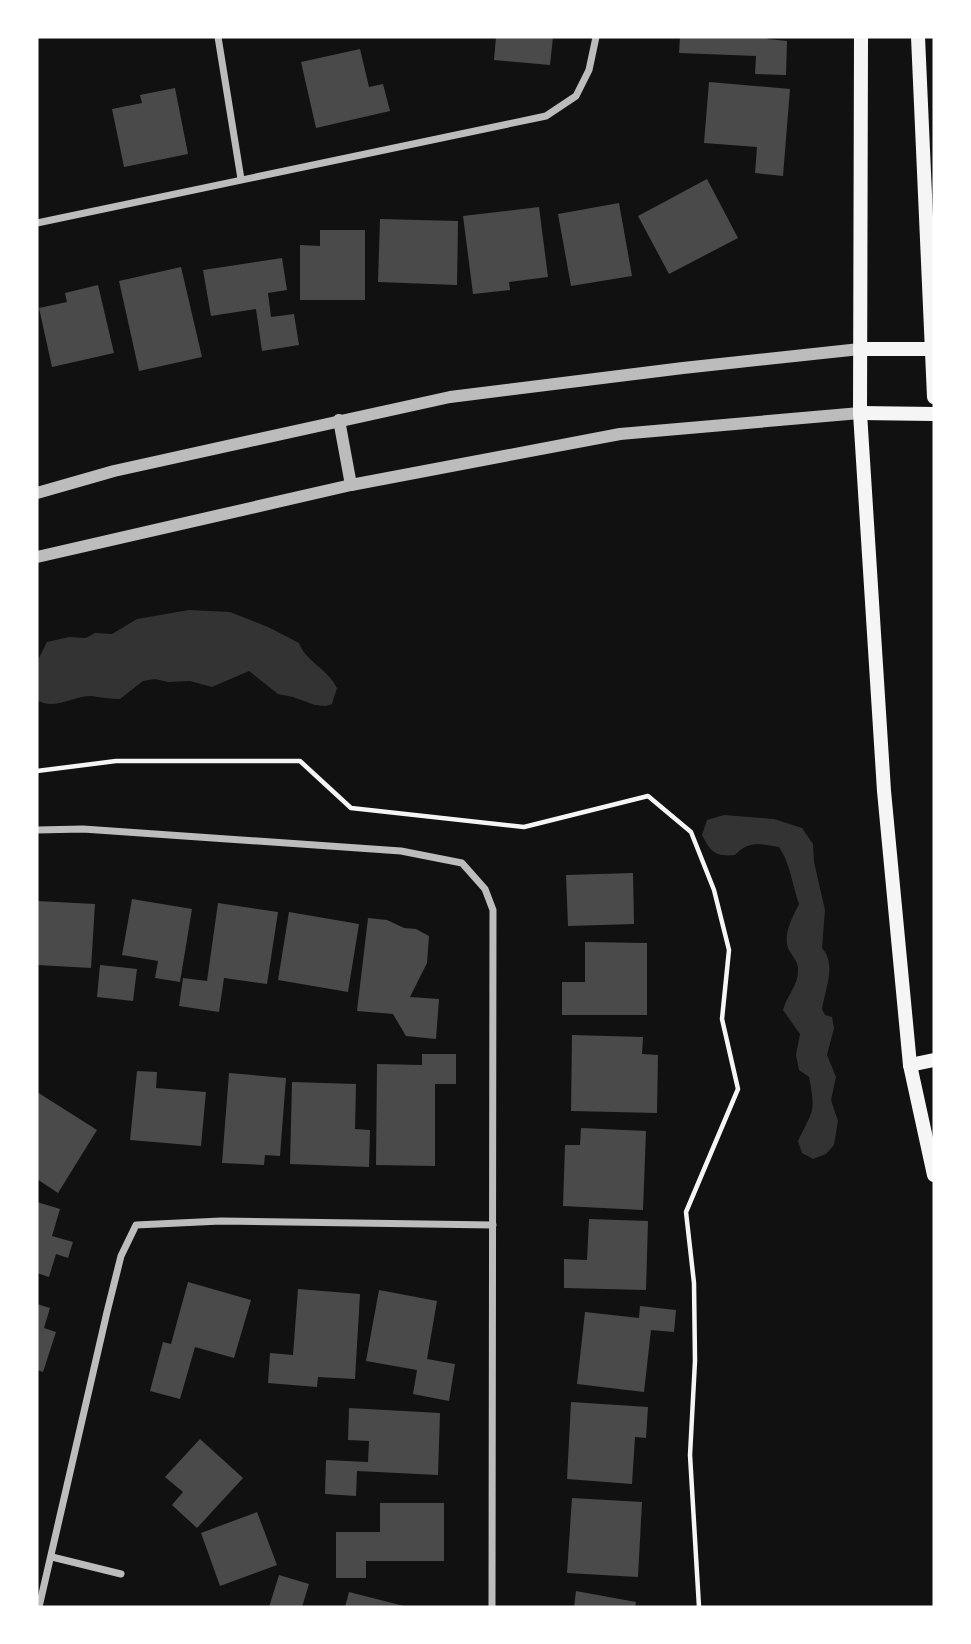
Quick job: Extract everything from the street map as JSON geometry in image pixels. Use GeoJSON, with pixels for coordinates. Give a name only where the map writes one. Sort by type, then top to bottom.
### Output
{"type":"FeatureCollection","features":[{"type":"Feature","properties":{"kind":"main road"},"geometry":{"type":"LineString","coordinates":[[861,37],[860,413],[884,791],[910,1065],[934,1175]]}},
{"type":"Feature","properties":{"kind":"main road"},"geometry":{"type":"LineString","coordinates":[[918,37],[934,397]]}},
{"type":"Feature","properties":{"kind":"main road"},"geometry":{"type":"LineString","coordinates":[[860,349],[932,349]]}},
{"type":"Feature","properties":{"kind":"main road"},"geometry":{"type":"LineString","coordinates":[[860,413],[934,414]]}},
{"type":"Feature","properties":{"kind":"main road"},"geometry":{"type":"LineString","coordinates":[[910,1065],[934,1060]]}},
{"type":"Feature","properties":{"kind":"street"},"geometry":{"type":"LineString","coordinates":[[218,37],[241,179]]}},
{"type":"Feature","properties":{"kind":"street"},"geometry":{"type":"LineString","coordinates":[[37,222],[546,116],[576,96],[589,70],[596,37]]}},
{"type":"Feature","properties":{"kind":"street"},"geometry":{"type":"LineString","coordinates":[[37,493],[114,471],[450,397],[860,349]]}},
{"type":"Feature","properties":{"kind":"street"},"geometry":{"type":"LineString","coordinates":[[37,558],[351,485],[620,434],[860,413]]}},
{"type":"Feature","properties":{"kind":"street"},"geometry":{"type":"LineString","coordinates":[[339,420],[351,485]]}},
{"type":"Feature","properties":{"kind":"street"},"geometry":{"type":"LineString","coordinates":[[37,830],[83,829],[401,851],[462,863],[485,889],[493,910],[492,1607]]}},
{"type":"Feature","properties":{"kind":"street"},"geometry":{"type":"LineString","coordinates":[[39,1607],[121,1256],[136,1225],[221,1221],[492,1224]]}},
{"type":"Feature","properties":{"kind":"street"},"geometry":{"type":"LineString","coordinates":[[52,1557],[121,1574]]}},
{"type":"Feature","properties":{"kind":"path"},"geometry":{"type":"LineString","coordinates":[[37,771],[116,761],[300,761],[351,808],[524,827],[648,796],[691,832],[714,890],[729,950],[722,1019],[738,1089],[686,1212],[694,1283],[695,1362],[690,1455],[699,1607]]}},
{"type":"Feature","properties":{"kind":"shaded area"},"geometry":{"type":"Polygon","coordinates":[[[189,610],[230,612],[299,643],[306,655],[328,675],[337,688],[332,704],[315,705],[278,694],[249,671],[212,687],[190,681],[168,682],[155,679],[143,681],[120,699],[91,696],[56,704],[37,700],[37,662],[47,642],[69,637],[86,638],[95,633],[112,634],[137,619],[189,610]]]}},
{"type":"Feature","properties":{"kind":"shaded area"},"geometry":{"type":"Polygon","coordinates":[[[724,815],[774,819],[802,828],[813,844],[814,862],[825,910],[822,948],[829,962],[829,969],[822,1009],[825,1015],[832,1017],[834,1028],[827,1055],[836,1077],[831,1100],[838,1121],[834,1145],[826,1154],[813,1159],[802,1153],[798,1141],[812,1111],[809,1077],[799,1070],[796,1055],[800,1034],[783,1010],[798,974],[798,965],[788,948],[787,937],[789,925],[799,904],[789,868],[779,847],[750,845],[735,855],[718,854],[711,849],[702,835],[707,820],[724,815]]]}},
{"type":"Feature","properties":{"kind":"building"},"geometry":{"type":"Polygon","coordinates":[[[496,37],[553,37],[550,65],[494,60],[496,37]]]}},
{"type":"Feature","properties":{"kind":"building"},"geometry":{"type":"Polygon","coordinates":[[[680,37],[767,37],[787,41],[786,75],[755,74],[756,56],[679,53],[680,37]]]}},
{"type":"Feature","properties":{"kind":"building"},"geometry":{"type":"Polygon","coordinates":[[[360,49],[369,87],[383,84],[390,111],[316,128],[301,62],[360,49]]]}},
{"type":"Feature","properties":{"kind":"building"},"geometry":{"type":"Polygon","coordinates":[[[709,82],[790,89],[783,176],[755,173],[757,147],[704,143],[709,82]]]}},
{"type":"Feature","properties":{"kind":"building"},"geometry":{"type":"Polygon","coordinates":[[[175,88],[188,154],[124,167],[112,109],[142,103],[140,95],[175,88]]]}},
{"type":"Feature","properties":{"kind":"building"},"geometry":{"type":"Polygon","coordinates":[[[707,179],[738,238],[669,274],[638,216],[707,179]]]}},
{"type":"Feature","properties":{"kind":"building"},"geometry":{"type":"Polygon","coordinates":[[[619,203],[632,276],[571,286],[558,214],[619,203]]]}},
{"type":"Feature","properties":{"kind":"building"},"geometry":{"type":"Polygon","coordinates":[[[539,207],[548,277],[509,282],[510,290],[473,294],[463,216],[539,207]]]}},
{"type":"Feature","properties":{"kind":"building"},"geometry":{"type":"Polygon","coordinates":[[[380,219],[458,221],[457,285],[378,282],[380,219]]]}},
{"type":"Feature","properties":{"kind":"building"},"geometry":{"type":"Polygon","coordinates":[[[320,230],[365,230],[365,300],[300,300],[300,245],[320,246],[320,230]]]}},
{"type":"Feature","properties":{"kind":"building"},"geometry":{"type":"Polygon","coordinates":[[[282,258],[287,290],[268,293],[271,317],[294,314],[299,345],[262,351],[256,309],[211,316],[203,270],[282,258]]]}},
{"type":"Feature","properties":{"kind":"building"},"geometry":{"type":"Polygon","coordinates":[[[181,267],[202,357],[139,371],[119,281],[181,267]]]}},
{"type":"Feature","properties":{"kind":"building"},"geometry":{"type":"Polygon","coordinates":[[[98,285],[114,353],[52,367],[39,308],[67,302],[65,293],[98,285]]]}},
{"type":"Feature","properties":{"kind":"building"},"geometry":{"type":"Polygon","coordinates":[[[633,873],[634,924],[568,926],[566,875],[633,873]]]}},
{"type":"Feature","properties":{"kind":"building"},"geometry":{"type":"Polygon","coordinates":[[[132,899],[192,909],[180,982],[155,978],[158,961],[122,955],[132,899]]]}},
{"type":"Feature","properties":{"kind":"building"},"geometry":{"type":"Polygon","coordinates":[[[37,901],[95,904],[91,968],[37,965],[37,901]]]}},
{"type":"Feature","properties":{"kind":"building"},"geometry":{"type":"Polygon","coordinates":[[[218,903],[278,912],[267,984],[224,978],[219,1012],[179,1006],[183,978],[207,981],[218,903]]]}},
{"type":"Feature","properties":{"kind":"building"},"geometry":{"type":"Polygon","coordinates":[[[289,912],[359,924],[348,992],[278,980],[289,912]]]}},
{"type":"Feature","properties":{"kind":"building"},"geometry":{"type":"Polygon","coordinates":[[[368,918],[387,920],[429,936],[427,963],[410,997],[439,999],[436,1039],[406,1036],[393,1014],[357,1011],[368,918]]]}},
{"type":"Feature","properties":{"kind":"building"},"geometry":{"type":"Polygon","coordinates":[[[585,942],[647,943],[647,1015],[562,1015],[562,982],[585,982],[585,942]]]}},
{"type":"Feature","properties":{"kind":"building"},"geometry":{"type":"Polygon","coordinates":[[[100,965],[137,969],[133,1001],[97,997],[100,965]]]}},
{"type":"Feature","properties":{"kind":"building"},"geometry":{"type":"Polygon","coordinates":[[[572,1035],[643,1037],[642,1054],[658,1055],[657,1113],[571,1111],[572,1035]]]}},
{"type":"Feature","properties":{"kind":"building"},"geometry":{"type":"Polygon","coordinates":[[[422,1054],[456,1054],[456,1084],[435,1084],[435,1166],[376,1165],[377,1064],[422,1065],[422,1054]]]}},
{"type":"Feature","properties":{"kind":"building"},"geometry":{"type":"Polygon","coordinates":[[[137,1071],[157,1072],[156,1088],[206,1092],[201,1146],[130,1140],[137,1071]]]}},
{"type":"Feature","properties":{"kind":"building"},"geometry":{"type":"Polygon","coordinates":[[[229,1073],[286,1078],[280,1156],[265,1155],[264,1165],[222,1163],[229,1073]]]}},
{"type":"Feature","properties":{"kind":"building"},"geometry":{"type":"Polygon","coordinates":[[[292,1082],[356,1084],[355,1129],[370,1130],[369,1167],[290,1164],[292,1082]]]}},
{"type":"Feature","properties":{"kind":"building"},"geometry":{"type":"Polygon","coordinates":[[[37,1092],[97,1130],[58,1193],[37,1179],[37,1092]]]}},
{"type":"Feature","properties":{"kind":"building"},"geometry":{"type":"Polygon","coordinates":[[[581,1128],[646,1131],[643,1210],[563,1206],[565,1145],[580,1145],[581,1128]]]}},
{"type":"Feature","properties":{"kind":"building"},"geometry":{"type":"Polygon","coordinates":[[[37,1202],[60,1209],[52,1236],[73,1242],[68,1258],[56,1254],[49,1277],[37,1273],[37,1202]]]}},
{"type":"Feature","properties":{"kind":"building"},"geometry":{"type":"Polygon","coordinates":[[[589,1219],[648,1221],[646,1290],[564,1288],[564,1259],[587,1260],[589,1219]]]}},
{"type":"Feature","properties":{"kind":"building"},"geometry":{"type":"Polygon","coordinates":[[[188,1282],[251,1300],[234,1358],[195,1347],[180,1399],[150,1391],[163,1342],[171,1344],[188,1282]]]}},
{"type":"Feature","properties":{"kind":"building"},"geometry":{"type":"Polygon","coordinates":[[[298,1289],[360,1294],[355,1379],[318,1377],[317,1387],[268,1383],[270,1353],[293,1355],[298,1289]]]}},
{"type":"Feature","properties":{"kind":"building"},"geometry":{"type":"Polygon","coordinates":[[[379,1290],[437,1301],[427,1359],[455,1364],[449,1401],[413,1394],[417,1370],[366,1361],[379,1290]]]}},
{"type":"Feature","properties":{"kind":"building"},"geometry":{"type":"Polygon","coordinates":[[[37,1304],[50,1308],[44,1328],[56,1332],[43,1372],[37,1370],[37,1304]]]}},
{"type":"Feature","properties":{"kind":"building"},"geometry":{"type":"Polygon","coordinates":[[[640,1306],[676,1310],[674,1332],[651,1330],[644,1392],[577,1384],[585,1312],[639,1318],[640,1306]]]}},
{"type":"Feature","properties":{"kind":"building"},"geometry":{"type":"Polygon","coordinates":[[[571,1402],[648,1407],[646,1438],[635,1437],[632,1484],[567,1479],[571,1402]]]}},
{"type":"Feature","properties":{"kind":"building"},"geometry":{"type":"Polygon","coordinates":[[[349,1408],[440,1413],[438,1475],[357,1471],[356,1496],[325,1494],[326,1460],[368,1462],[369,1441],[348,1440],[349,1408]]]}},
{"type":"Feature","properties":{"kind":"building"},"geometry":{"type":"Polygon","coordinates":[[[200,1439],[243,1478],[197,1528],[172,1505],[183,1492],[165,1477],[200,1439]]]}},
{"type":"Feature","properties":{"kind":"building"},"geometry":{"type":"Polygon","coordinates":[[[572,1498],[642,1502],[638,1577],[567,1573],[572,1498]]]}},
{"type":"Feature","properties":{"kind":"building"},"geometry":{"type":"Polygon","coordinates":[[[380,1503],[444,1503],[444,1561],[366,1561],[366,1578],[336,1578],[336,1532],[380,1532],[380,1503]]]}},
{"type":"Feature","properties":{"kind":"building"},"geometry":{"type":"Polygon","coordinates":[[[257,1512],[277,1565],[220,1586],[201,1533],[257,1512]]]}},
{"type":"Feature","properties":{"kind":"building"},"geometry":{"type":"Polygon","coordinates":[[[279,1575],[309,1584],[302,1607],[269,1607],[279,1575]]]}},
{"type":"Feature","properties":{"kind":"building"},"geometry":{"type":"Polygon","coordinates":[[[576,1591],[636,1602],[635,1607],[574,1607],[576,1591]]]}},
{"type":"Feature","properties":{"kind":"building"},"geometry":{"type":"Polygon","coordinates":[[[349,1592],[404,1606],[345,1607],[349,1592]]]}}]}
